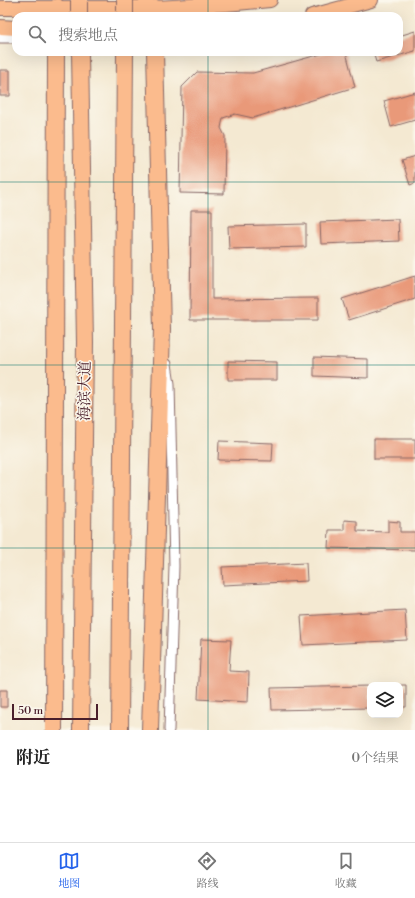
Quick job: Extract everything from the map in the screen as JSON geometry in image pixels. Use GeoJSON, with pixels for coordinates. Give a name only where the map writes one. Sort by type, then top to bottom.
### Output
{"type":"FeatureCollection","features":[{"type":"Feature","properties":{"kind":"highway"},"geometry":{"type":"LineString","coordinates":[[79,0],[79,12]]}},
{"type":"Feature","properties":{"kind":"highway"},"geometry":{"type":"LineString","coordinates":[[125,0],[125,12]]}},
{"type":"Feature","properties":{"kind":"highway"},"geometry":{"type":"LineString","coordinates":[[54,730],[56,56]]}},
{"type":"Feature","properties":{"kind":"highway","name":"海滨大道"},"geometry":{"type":"LineString","coordinates":[[80,56],[85,342],[81,730]]}},
{"type":"Feature","properties":{"kind":"highway"},"geometry":{"type":"LineString","coordinates":[[120,730],[125,56]]}},
{"type":"Feature","properties":{"kind":"highway"},"geometry":{"type":"LineString","coordinates":[[150,730],[162,329],[155,56]]}},
{"type":"Feature","properties":{"kind":"main road"},"geometry":{"type":"LineString","coordinates":[[0,8],[57,12],[155,12],[270,0]]}},
{"type":"Feature","properties":{"kind":"main road"},"geometry":{"type":"LineString","coordinates":[[327,12],[371,0]]}},
{"type":"Feature","properties":{"kind":"main road"},"geometry":{"type":"LineString","coordinates":[[0,27],[12,28]]}},
{"type":"Feature","properties":{"kind":"street"},"geometry":{"type":"LineString","coordinates":[[0,38],[12,38]]}},
{"type":"Feature","properties":{"kind":"street"},"geometry":{"type":"LineString","coordinates":[[162,329],[170,384],[174,566],[169,730]]}},
{"type":"Feature","properties":{"kind":"building"},"geometry":{"type":"Polygon","coordinates":[[[415,31],[415,51],[403,54],[403,35],[415,31]]]}},
{"type":"Feature","properties":{"kind":"building"},"geometry":{"type":"Polygon","coordinates":[[[314,56],[347,56],[355,87],[253,118],[235,114],[223,118],[221,128],[225,136],[224,194],[180,193],[182,87],[197,72],[253,73],[314,56]]]}},
{"type":"Feature","properties":{"kind":"building"},"geometry":{"type":"Polygon","coordinates":[[[374,56],[397,56],[376,62],[374,56]]]}},
{"type":"Feature","properties":{"kind":"building"},"geometry":{"type":"Polygon","coordinates":[[[0,70],[10,70],[10,96],[0,96],[0,70]]]}},
{"type":"Feature","properties":{"kind":"building"},"geometry":{"type":"Polygon","coordinates":[[[415,92],[415,120],[391,127],[384,101],[415,92]]]}},
{"type":"Feature","properties":{"kind":"building"},"geometry":{"type":"Polygon","coordinates":[[[415,156],[415,183],[410,185],[402,160],[415,156]]]}},
{"type":"Feature","properties":{"kind":"building"},"geometry":{"type":"Polygon","coordinates":[[[191,210],[212,210],[212,299],[318,298],[318,320],[190,320],[191,210]]]}},
{"type":"Feature","properties":{"kind":"building"},"geometry":{"type":"Polygon","coordinates":[[[398,219],[399,241],[321,244],[320,222],[398,219]]]}},
{"type":"Feature","properties":{"kind":"building"},"geometry":{"type":"Polygon","coordinates":[[[306,224],[306,247],[229,249],[228,226],[306,224]]]}},
{"type":"Feature","properties":{"kind":"building"},"geometry":{"type":"Polygon","coordinates":[[[415,276],[415,299],[349,320],[342,299],[415,276]]]}},
{"type":"Feature","properties":{"kind":"building"},"geometry":{"type":"Polygon","coordinates":[[[314,357],[368,359],[368,378],[314,376],[314,357]]]}},
{"type":"Feature","properties":{"kind":"building"},"geometry":{"type":"Polygon","coordinates":[[[228,361],[277,362],[277,380],[228,380],[228,361]]]}},
{"type":"Feature","properties":{"kind":"building"},"geometry":{"type":"Polygon","coordinates":[[[374,439],[415,439],[415,459],[374,459],[374,439]]]}},
{"type":"Feature","properties":{"kind":"building"},"geometry":{"type":"Polygon","coordinates":[[[219,441],[273,443],[272,461],[218,460],[219,441]]]}},
{"type":"Feature","properties":{"kind":"building"},"geometry":{"type":"Polygon","coordinates":[[[344,520],[357,521],[357,531],[388,532],[388,521],[400,522],[400,532],[415,532],[415,550],[328,548],[329,530],[344,530],[344,520]]]}},
{"type":"Feature","properties":{"kind":"building"},"geometry":{"type":"Polygon","coordinates":[[[306,563],[307,581],[223,585],[222,567],[306,563]]]}},
{"type":"Feature","properties":{"kind":"building"},"geometry":{"type":"Polygon","coordinates":[[[405,610],[407,640],[303,645],[301,616],[405,610]]]}},
{"type":"Feature","properties":{"kind":"building"},"geometry":{"type":"Polygon","coordinates":[[[201,639],[231,640],[229,671],[249,672],[248,702],[198,699],[201,639]]]}},
{"type":"Feature","properties":{"kind":"building"},"geometry":{"type":"Polygon","coordinates":[[[403,685],[406,685],[406,707],[403,707],[403,685]]]}},
{"type":"Feature","properties":{"kind":"building"},"geometry":{"type":"Polygon","coordinates":[[[367,686],[367,708],[272,710],[271,688],[367,686]]]}},
{"type":"Feature","properties":{"kind":"building"},"geometry":{"type":"Polygon","coordinates":[[[0,690],[7,690],[7,707],[0,707],[0,690]]]}}]}
